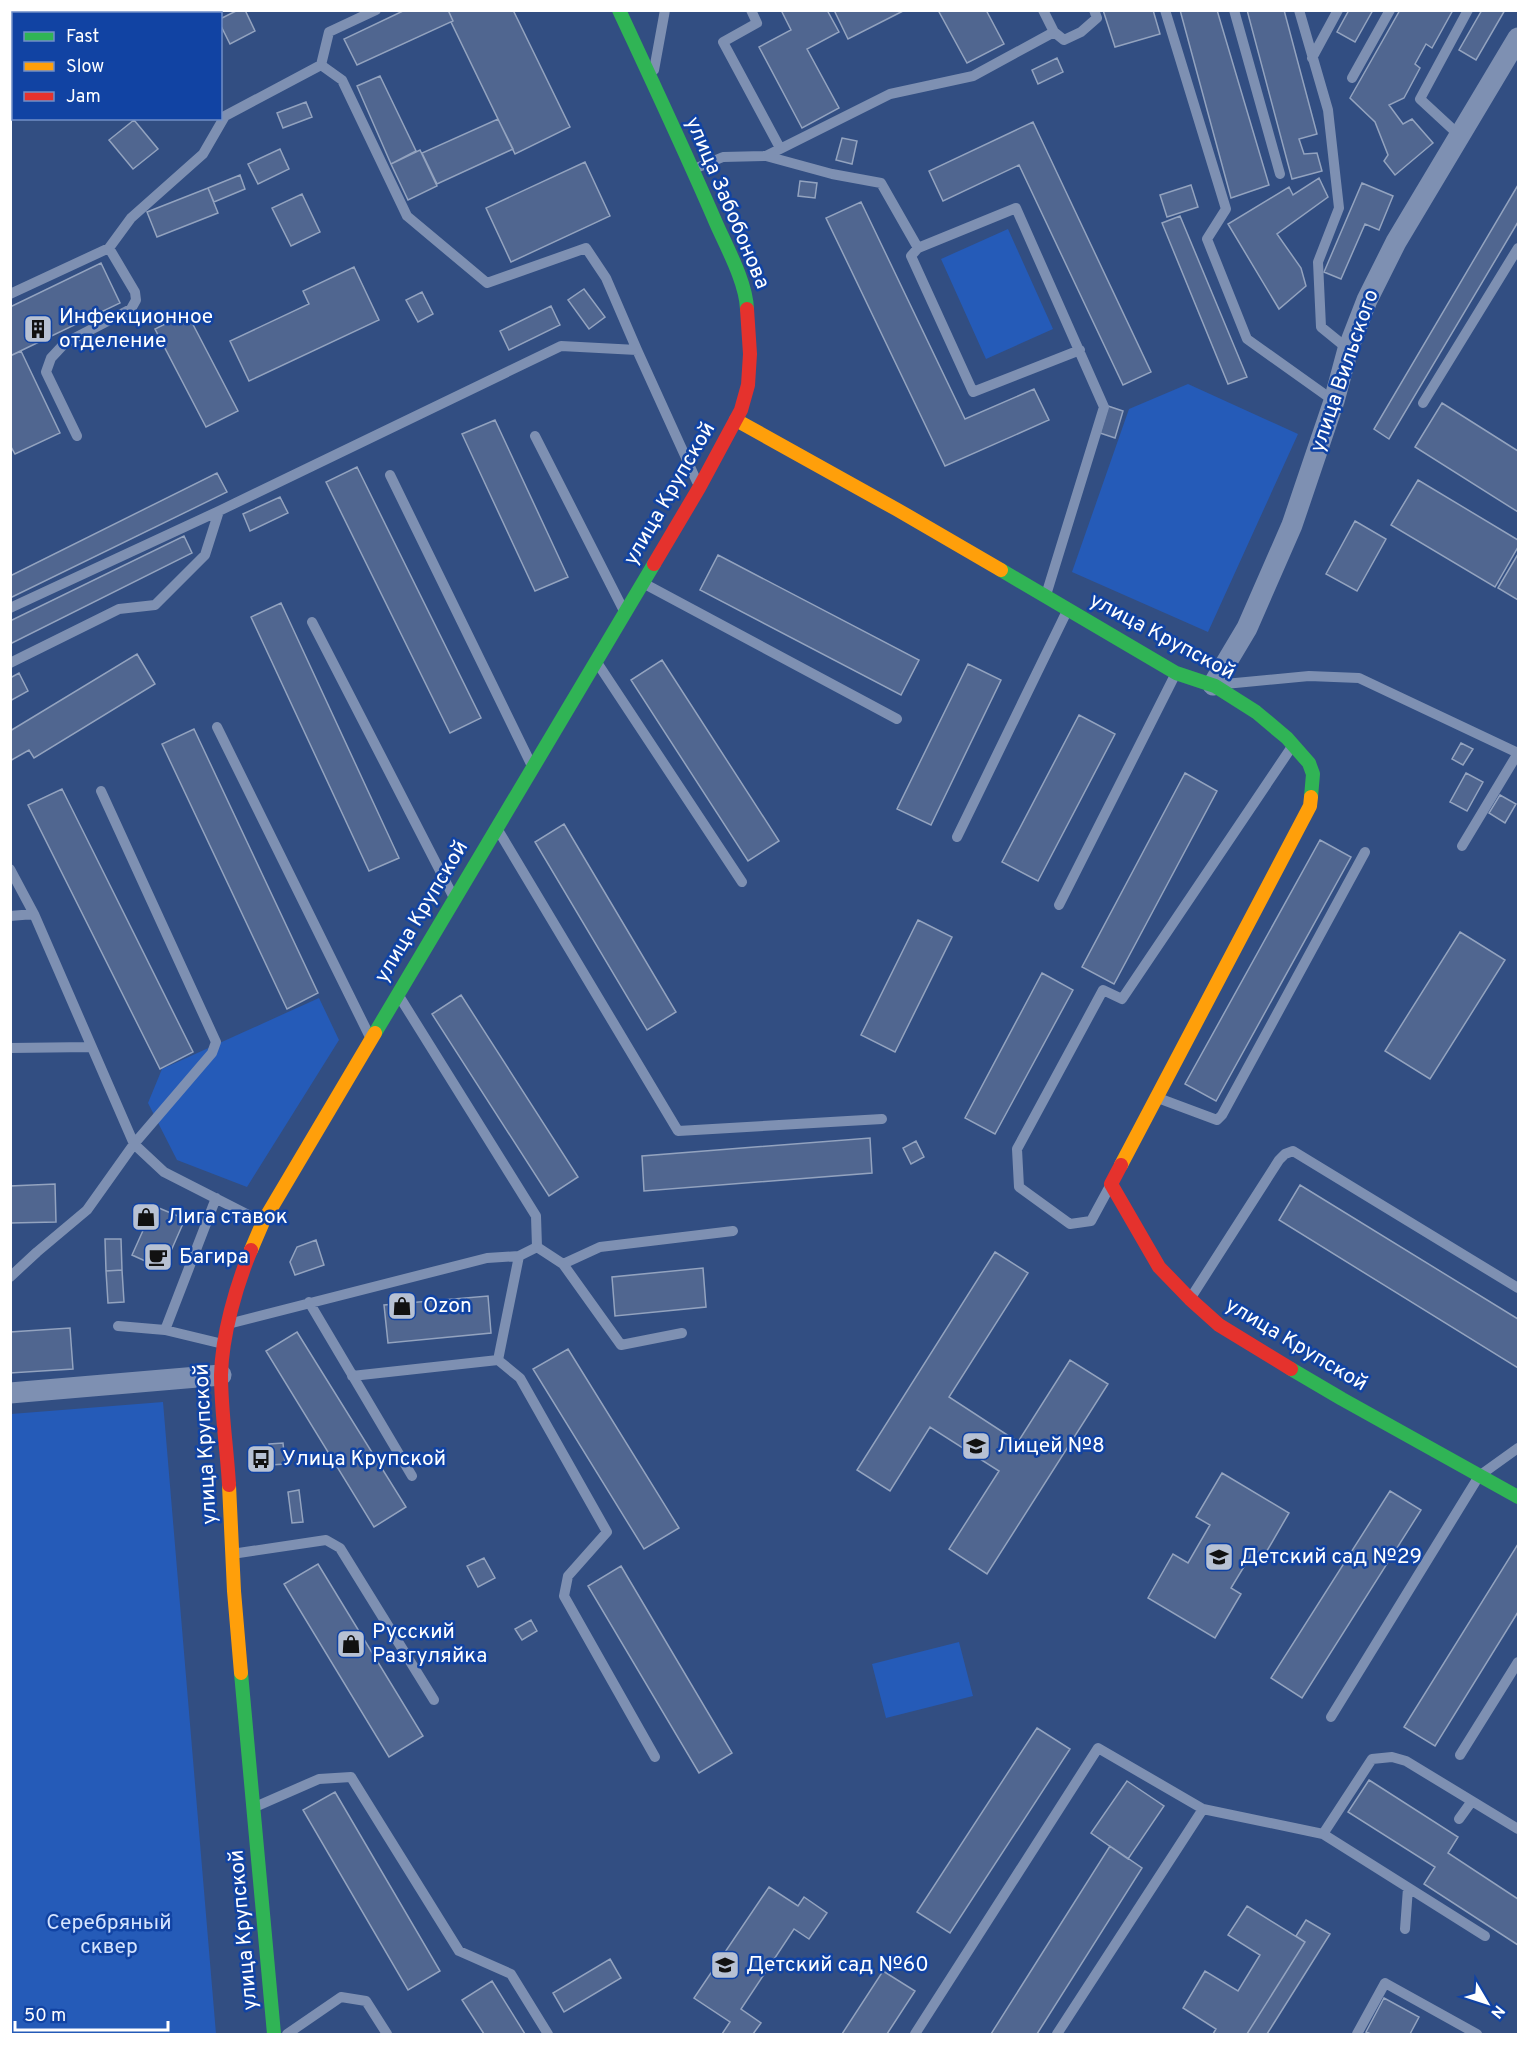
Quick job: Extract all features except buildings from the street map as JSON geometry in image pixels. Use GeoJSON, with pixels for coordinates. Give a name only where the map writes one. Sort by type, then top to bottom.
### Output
{"type":"FeatureCollection","features":[{"type":"Feature","properties":{"kind":"street","name":"улица Забобонова"},"geometry":{"type":"LineString","coordinates":[[622,12],[734,264],[747,302],[750,354],[747,385],[736,420]]}},
{"type":"Feature","properties":{"kind":"street","name":"улица Вильского"},"geometry":{"type":"LineString","coordinates":[[1213,685],[1247,628],[1292,525],[1366,300],[1396,242],[1518,38]]}},
{"type":"Feature","properties":{"kind":"street","name":"улица Крупской"},"geometry":{"type":"LineString","coordinates":[[274,2034],[232,1554],[222,1375],[224,1344],[241,1274],[262,1222],[626,614],[736,420],[896,509],[1176,673],[1213,685],[1258,714],[1293,744],[1303,756],[1313,773],[1310,806],[1111,1184],[1159,1267],[1219,1325],[1342,1399],[1518,1497]]}},
{"type":"Feature","properties":{"kind":"street"},"geometry":{"type":"LineString","coordinates":[[10,1393],[222,1375]]}},
{"type":"Feature","properties":{"kind":"lane"},"geometry":{"type":"LineString","coordinates":[[10,294],[109,248],[131,218],[203,154],[225,116],[321,65],[329,32],[376,10]]}},
{"type":"Feature","properties":{"kind":"lane"},"geometry":{"type":"LineString","coordinates":[[652,82],[665,10]]}},
{"type":"Feature","properties":{"kind":"lane"},"geometry":{"type":"LineString","coordinates":[[751,10],[757,23],[723,42],[780,148]]}},
{"type":"Feature","properties":{"kind":"lane"},"geometry":{"type":"LineString","coordinates":[[1042,10],[1053,32],[1064,40],[1081,32],[1097,18],[1094,10]]}},
{"type":"Feature","properties":{"kind":"lane"},"geometry":{"type":"LineString","coordinates":[[1165,10],[1226,209],[1207,239],[1247,339],[1334,401]]}},
{"type":"Feature","properties":{"kind":"lane"},"geometry":{"type":"LineString","coordinates":[[1234,10],[1280,174]]}},
{"type":"Feature","properties":{"kind":"lane"},"geometry":{"type":"LineString","coordinates":[[1299,10],[1328,110],[1339,208],[1318,262],[1322,327],[1348,349]]}},
{"type":"Feature","properties":{"kind":"lane"},"geometry":{"type":"LineString","coordinates":[[1312,58],[1338,10]]}},
{"type":"Feature","properties":{"kind":"lane"},"geometry":{"type":"LineString","coordinates":[[1352,78],[1389,10]]}},
{"type":"Feature","properties":{"kind":"lane"},"geometry":{"type":"LineString","coordinates":[[1460,136],[1420,99],[1468,10]]}},
{"type":"Feature","properties":{"kind":"lane"},"geometry":{"type":"LineString","coordinates":[[766,156],[890,94],[973,76],[1053,32]]}},
{"type":"Feature","properties":{"kind":"lane"},"geometry":{"type":"LineString","coordinates":[[321,65],[342,80],[408,216],[487,283],[586,248],[606,278],[699,488]]}},
{"type":"Feature","properties":{"kind":"lane"},"geometry":{"type":"LineString","coordinates":[[693,169],[723,157],[766,156],[832,174],[880,183],[918,248]]}},
{"type":"Feature","properties":{"kind":"lane"},"geometry":{"type":"LineString","coordinates":[[1046,598],[1104,407],[1080,350],[1016,208],[918,248],[911,256],[973,392],[1080,350]]}},
{"type":"Feature","properties":{"kind":"lane"},"geometry":{"type":"LineString","coordinates":[[77,436],[46,372],[51,358],[65,343],[131,309],[136,300],[135,292],[109,248]]}},
{"type":"Feature","properties":{"kind":"lane"},"geometry":{"type":"LineString","coordinates":[[1423,403],[1518,248]]}},
{"type":"Feature","properties":{"kind":"lane"},"geometry":{"type":"LineString","coordinates":[[10,608],[219,511],[561,346],[636,350]]}},
{"type":"Feature","properties":{"kind":"lane"},"geometry":{"type":"LineString","coordinates":[[535,436],[626,614]]}},
{"type":"Feature","properties":{"kind":"lane"},"geometry":{"type":"LineString","coordinates":[[390,475],[533,767]]}},
{"type":"Feature","properties":{"kind":"lane"},"geometry":{"type":"LineString","coordinates":[[10,663],[119,609],[155,605],[205,555],[219,511]]}},
{"type":"Feature","properties":{"kind":"lane"},"geometry":{"type":"LineString","coordinates":[[643,583],[897,719]]}},
{"type":"Feature","properties":{"kind":"lane"},"geometry":{"type":"LineString","coordinates":[[957,837],[1067,611]]}},
{"type":"Feature","properties":{"kind":"lane"},"geometry":{"type":"LineString","coordinates":[[312,622],[454,899]]}},
{"type":"Feature","properties":{"kind":"lane"},"geometry":{"type":"LineString","coordinates":[[596,662],[742,882]]}},
{"type":"Feature","properties":{"kind":"lane"},"geometry":{"type":"LineString","coordinates":[[1059,905],[1176,673]]}},
{"type":"Feature","properties":{"kind":"lane"},"geometry":{"type":"LineString","coordinates":[[1213,685],[1309,676],[1359,678],[1518,753],[1462,846]]}},
{"type":"Feature","properties":{"kind":"lane"},"geometry":{"type":"LineString","coordinates":[[217,727],[371,1038]]}},
{"type":"Feature","properties":{"kind":"lane"},"geometry":{"type":"LineString","coordinates":[[1111,1184],[1090,1221],[1070,1224],[1019,1187],[1017,1149],[1103,990],[1122,999],[1293,744]]}},
{"type":"Feature","properties":{"kind":"lane"},"geometry":{"type":"LineString","coordinates":[[10,1277],[87,1210],[134,1144],[212,1053],[216,1042],[101,791]]}},
{"type":"Feature","properties":{"kind":"lane"},"geometry":{"type":"LineString","coordinates":[[497,827],[678,1131],[882,1119]]}},
{"type":"Feature","properties":{"kind":"lane"},"geometry":{"type":"LineString","coordinates":[[1158,1098],[1217,1120],[1222,1115],[1365,852]]}},
{"type":"Feature","properties":{"kind":"lane"},"geometry":{"type":"LineString","coordinates":[[10,869],[34,914],[134,1144],[164,1172],[262,1222]]}},
{"type":"Feature","properties":{"kind":"lane"},"geometry":{"type":"LineString","coordinates":[[10,916],[34,914]]}},
{"type":"Feature","properties":{"kind":"lane"},"geometry":{"type":"LineString","coordinates":[[398,993],[536,1216],[537,1247]]}},
{"type":"Feature","properties":{"kind":"lane"},"geometry":{"type":"LineString","coordinates":[[10,1048],[91,1047]]}},
{"type":"Feature","properties":{"kind":"lane"},"geometry":{"type":"LineString","coordinates":[[1190,1299],[1279,1160],[1285,1154],[1293,1151],[1518,1288]]}},
{"type":"Feature","properties":{"kind":"lane"},"geometry":{"type":"LineString","coordinates":[[165,1330],[216,1198]]}},
{"type":"Feature","properties":{"kind":"lane"},"geometry":{"type":"LineString","coordinates":[[563,1263],[600,1247],[733,1232]]}},
{"type":"Feature","properties":{"kind":"lane"},"geometry":{"type":"LineString","coordinates":[[228,1324],[487,1258],[519,1256],[537,1247]]}},
{"type":"Feature","properties":{"kind":"lane"},"geometry":{"type":"LineString","coordinates":[[537,1247],[563,1263],[621,1345],[682,1334]]}},
{"type":"Feature","properties":{"kind":"lane"},"geometry":{"type":"LineString","coordinates":[[498,1360],[519,1256]]}},
{"type":"Feature","properties":{"kind":"lane"},"geometry":{"type":"LineString","coordinates":[[309,1302],[412,1476]]}},
{"type":"Feature","properties":{"kind":"lane"},"geometry":{"type":"LineString","coordinates":[[118,1326],[165,1330],[224,1344]]}},
{"type":"Feature","properties":{"kind":"lane"},"geometry":{"type":"LineString","coordinates":[[352,1376],[498,1360],[520,1378],[607,1532],[568,1576],[564,1596],[655,1757]]}},
{"type":"Feature","properties":{"kind":"lane"},"geometry":{"type":"LineString","coordinates":[[1331,1717],[1479,1476],[1518,1448]]}},
{"type":"Feature","properties":{"kind":"lane"},"geometry":{"type":"LineString","coordinates":[[232,1554],[326,1540],[340,1548],[434,1700]]}},
{"type":"Feature","properties":{"kind":"lane"},"geometry":{"type":"LineString","coordinates":[[1460,1755],[1518,1662]]}},
{"type":"Feature","properties":{"kind":"lane"},"geometry":{"type":"LineString","coordinates":[[915,2034],[1098,1748],[1203,1809],[1323,1834],[1485,1935]]}},
{"type":"Feature","properties":{"kind":"lane"},"geometry":{"type":"LineString","coordinates":[[1323,1834],[1372,1759],[1392,1757],[1407,1761],[1518,1829]]}},
{"type":"Feature","properties":{"kind":"lane"},"geometry":{"type":"LineString","coordinates":[[254,1807],[319,1779],[351,1777],[459,1951],[510,1974],[548,2034]]}},
{"type":"Feature","properties":{"kind":"lane"},"geometry":{"type":"LineString","coordinates":[[1460,1819],[1472,1801]]}},
{"type":"Feature","properties":{"kind":"lane"},"geometry":{"type":"LineString","coordinates":[[1057,2034],[1203,1809]]}},
{"type":"Feature","properties":{"kind":"lane"},"geometry":{"type":"LineString","coordinates":[[1405,1929],[1408,1888]]}},
{"type":"Feature","properties":{"kind":"lane"},"geometry":{"type":"LineString","coordinates":[[1357,2034],[1385,1983],[1477,2034]]}},
{"type":"Feature","properties":{"kind":"lane"},"geometry":{"type":"LineString","coordinates":[[287,2034],[341,1997],[366,2001],[387,2034]]}},
{"type":"Feature","properties":{"kind":"green space"},"geometry":{"type":"Polygon","coordinates":[[[1008,229],[1053,329],[986,359],[941,259],[1008,229]]]}},
{"type":"Feature","properties":{"kind":"green space"},"geometry":{"type":"Polygon","coordinates":[[[1188,384],[1298,434],[1208,632],[1072,572],[1129,409],[1188,384]]]}},
{"type":"Feature","properties":{"kind":"green space"},"geometry":{"type":"Polygon","coordinates":[[[319,998],[339,1040],[247,1187],[177,1160],[148,1103],[162,1069],[319,998]]]}},
{"type":"Feature","properties":{"kind":"green space","name":"Серебряный сквер"},"geometry":{"type":"Polygon","coordinates":[[[163,1402],[216,2034],[11,2034],[11,1414],[163,1402]]]}},
{"type":"Feature","properties":{"kind":"green space"},"geometry":{"type":"Polygon","coordinates":[[[959,1642],[973,1696],[886,1718],[872,1664],[959,1642]]]}},
{"type":"Feature","properties":{"kind":"traffic: fast"},"geometry":{"type":"LineString","coordinates":[[619,10],[735,265],[747,309]]}},
{"type":"Feature","properties":{"kind":"traffic: fast"},"geometry":{"type":"LineString","coordinates":[[375,1033],[654,564]]}},
{"type":"Feature","properties":{"kind":"traffic: fast"},"geometry":{"type":"LineString","coordinates":[[1001,570],[1176,673],[1215,686],[1256,712],[1287,738],[1309,763],[1313,774],[1311,797]]}},
{"type":"Feature","properties":{"kind":"traffic: fast"},"geometry":{"type":"LineString","coordinates":[[1291,1369],[1518,1497]]}},
{"type":"Feature","properties":{"kind":"traffic: fast"},"geometry":{"type":"LineString","coordinates":[[241,1673],[274,2034]]}},
{"type":"Feature","properties":{"kind":"traffic: slow"},"geometry":{"type":"LineString","coordinates":[[736,420],[1001,570]]}},
{"type":"Feature","properties":{"kind":"traffic: slow"},"geometry":{"type":"LineString","coordinates":[[1121,1165],[1310,806],[1311,797]]}},
{"type":"Feature","properties":{"kind":"traffic: slow"},"geometry":{"type":"LineString","coordinates":[[251,1250],[263,1222],[375,1033]]}},
{"type":"Feature","properties":{"kind":"traffic: slow"},"geometry":{"type":"LineString","coordinates":[[229,1485],[241,1673]]}},
{"type":"Feature","properties":{"kind":"traffic: jam"},"geometry":{"type":"LineString","coordinates":[[654,564],[741,410],[748,385],[750,354],[747,309]]}},
{"type":"Feature","properties":{"kind":"traffic: jam"},"geometry":{"type":"LineString","coordinates":[[1121,1165],[1111,1184],[1159,1267],[1219,1325],[1291,1369]]}},
{"type":"Feature","properties":{"kind":"traffic: jam"},"geometry":{"type":"LineString","coordinates":[[229,1485],[222,1402],[222,1360],[231,1311],[251,1250]]}},
{"type":"Feature","properties":{"kind":"place","name":"Инфекционное отделение"},"geometry":{"type":"Point","coordinates":[38,329]}},
{"type":"Feature","properties":{"kind":"place","name":"Лига ставок"},"geometry":{"type":"Point","coordinates":[146,1217]}},
{"type":"Feature","properties":{"kind":"place","name":"Багира"},"geometry":{"type":"Point","coordinates":[158,1257]}},
{"type":"Feature","properties":{"kind":"place","name":"Ozon"},"geometry":{"type":"Point","coordinates":[402,1306]}},
{"type":"Feature","properties":{"kind":"place","name":"Лицей №8"},"geometry":{"type":"Point","coordinates":[976,1446]}},
{"type":"Feature","properties":{"kind":"place","name":"Улица Крупской"},"geometry":{"type":"Point","coordinates":[261,1459]}},
{"type":"Feature","properties":{"kind":"place","name":"Детский сад №29"},"geometry":{"type":"Point","coordinates":[1219,1557]}},
{"type":"Feature","properties":{"kind":"place","name":"Русский Разгуляйка"},"geometry":{"type":"Point","coordinates":[351,1644]}},
{"type":"Feature","properties":{"kind":"place","name":"Детский сад №60"},"geometry":{"type":"Point","coordinates":[725,1965]}}]}
